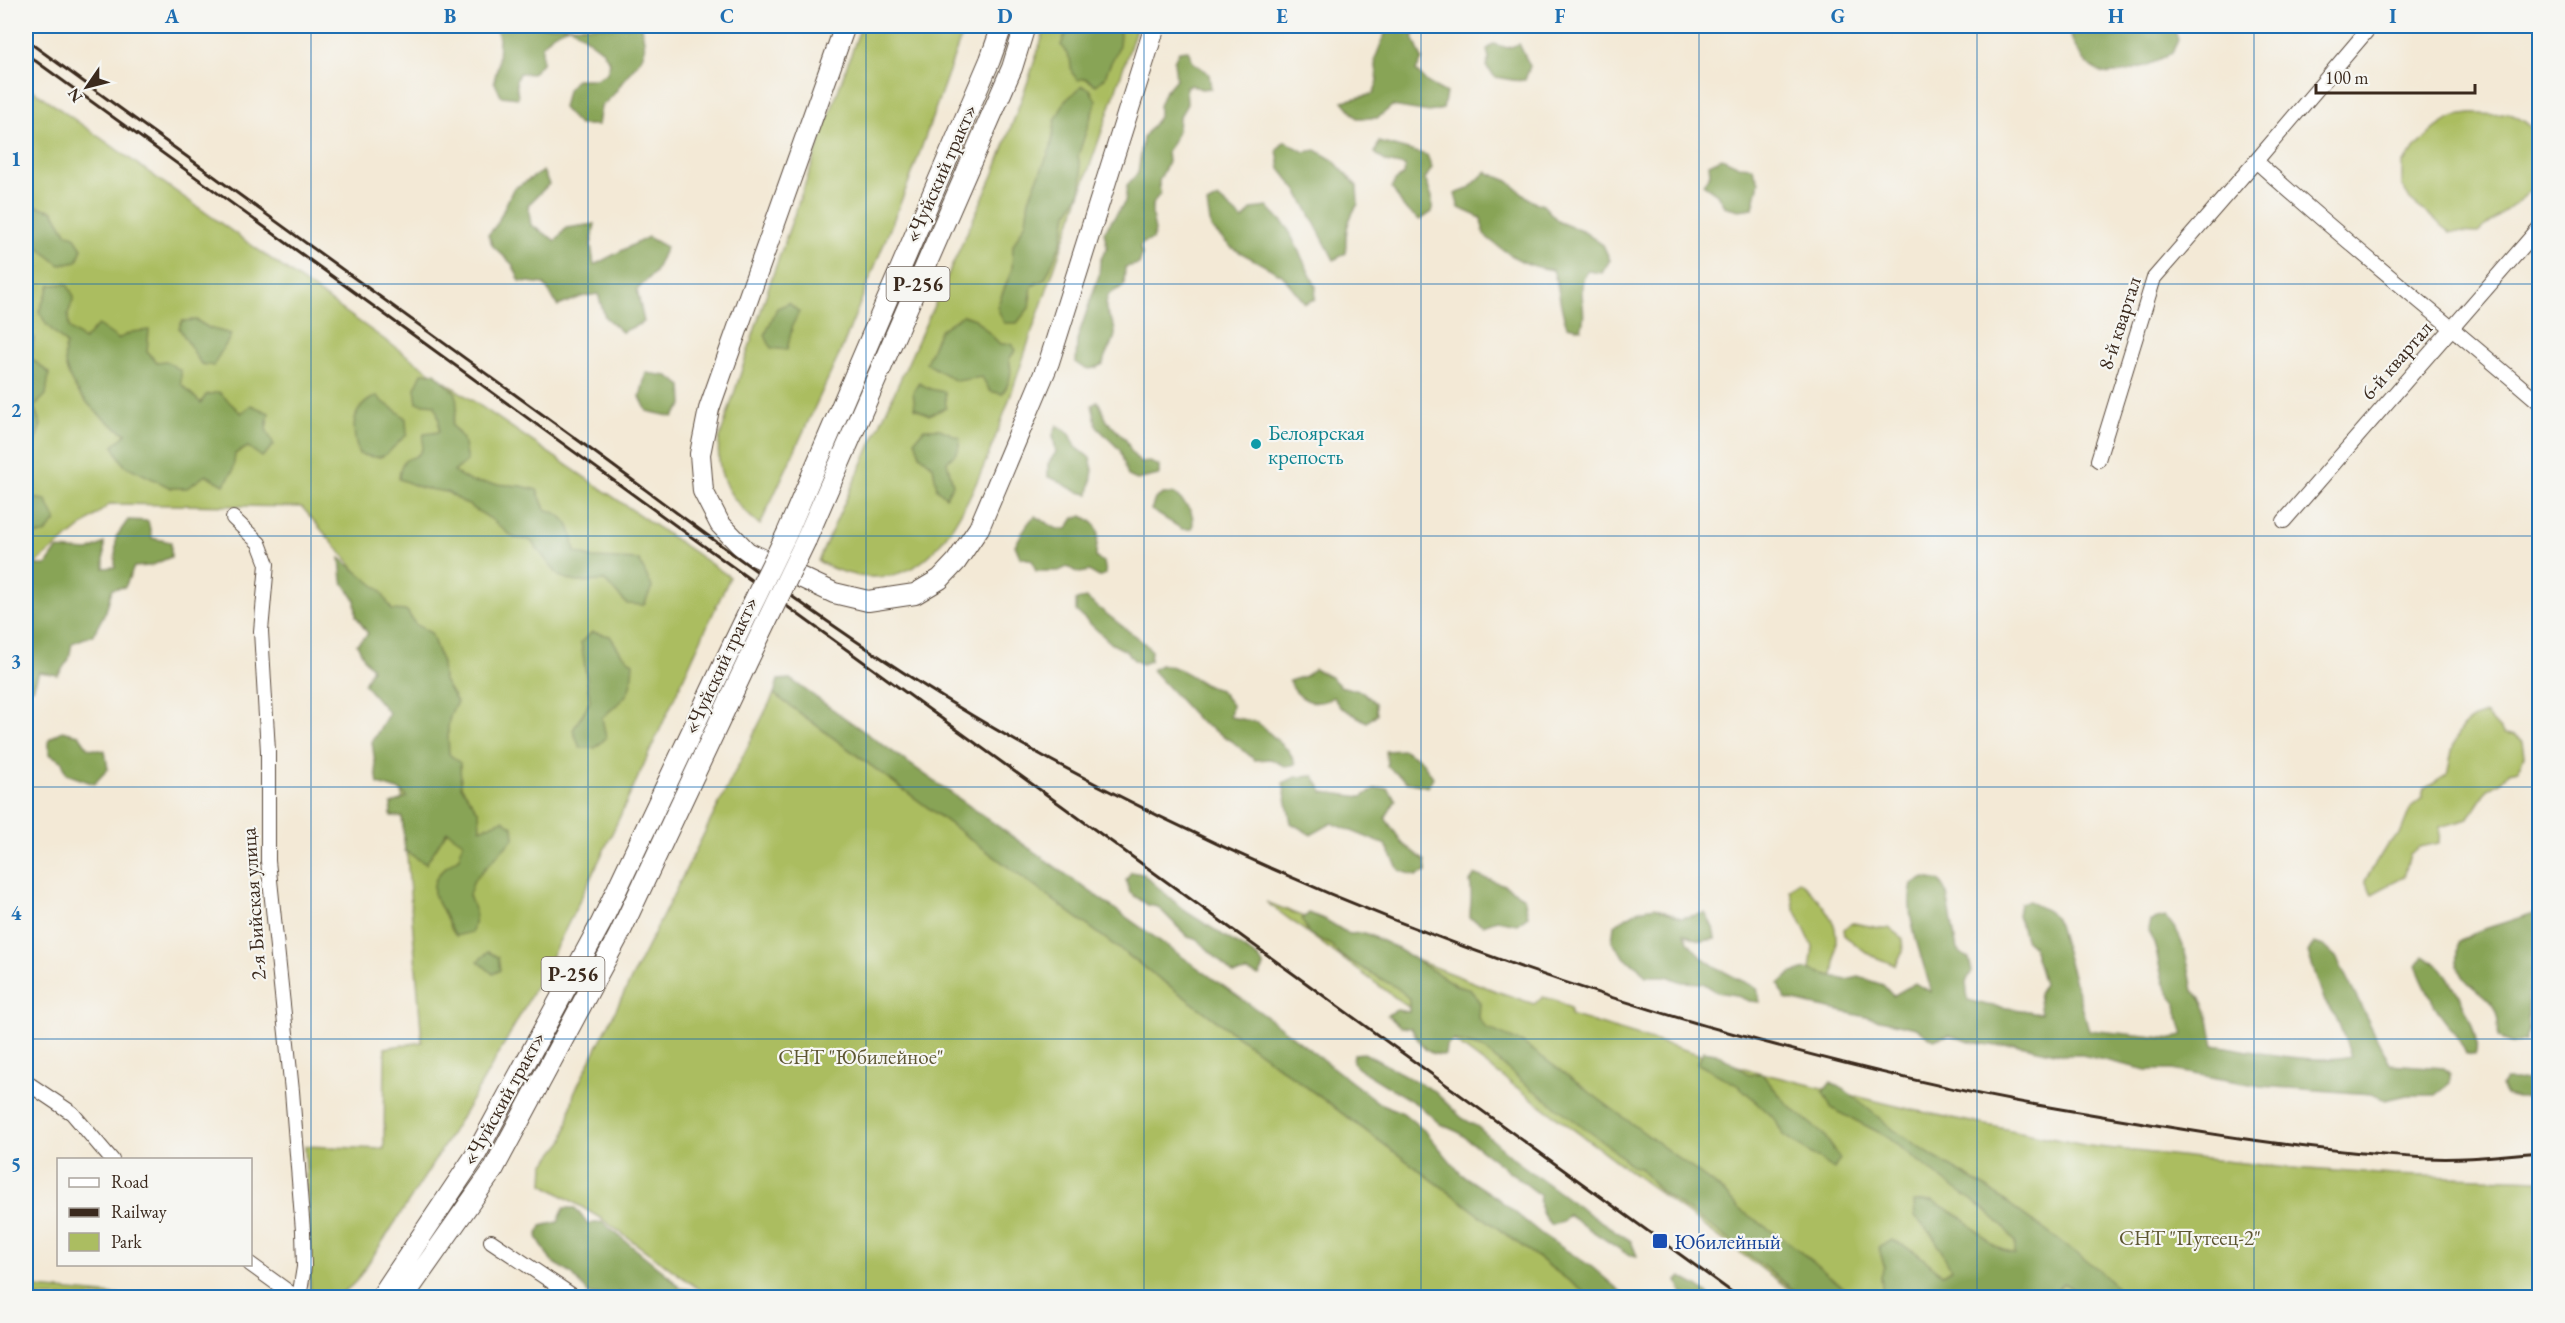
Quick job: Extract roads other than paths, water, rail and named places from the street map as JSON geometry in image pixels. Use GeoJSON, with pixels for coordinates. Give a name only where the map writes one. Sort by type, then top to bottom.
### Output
{"type":"FeatureCollection","features":[{"type":"Feature","properties":{"kind":"highway"},"geometry":{"type":"LineString","coordinates":[[844,26],[709,409],[700,454],[700,473],[703,491],[710,509],[732,539],[747,552],[834,593],[868,601],[903,598],[926,588],[950,570],[978,528],[1049,362],[1155,26]]}},
{"type":"Feature","properties":{"kind":"highway","name":"«Чуйский тракт»"},"geometry":{"type":"LineString","coordinates":[[386,1296],[475,1156],[601,922],[787,533],[986,71],[1002,26]]}},
{"type":"Feature","properties":{"kind":"highway","name":"«Чуйский тракт»"},"geometry":{"type":"LineString","coordinates":[[386,1296],[498,1160],[619,935],[806,540],[1012,68],[1025,26]]}},
{"type":"Feature","properties":{"kind":"street","name":"8-й квартал"},"geometry":{"type":"LineString","coordinates":[[2098,460],[2154,278],[2371,26]]}},
{"type":"Feature","properties":{"kind":"street"},"geometry":{"type":"LineString","coordinates":[[2256,161],[2327,226],[2453,327],[2540,403]]}},
{"type":"Feature","properties":{"kind":"street","name":"6-й квартал"},"geometry":{"type":"LineString","coordinates":[[2284,521],[2540,227]]}},
{"type":"Feature","properties":{"kind":"street","name":"2-я Бийская улица"},"geometry":{"type":"LineString","coordinates":[[233,518],[259,543],[267,564],[261,631],[268,751],[268,861],[292,1091],[303,1231],[304,1267],[298,1298]]}},
{"type":"Feature","properties":{"kind":"street"},"geometry":{"type":"LineString","coordinates":[[26,1082],[72,1113],[110,1158]]}},
{"type":"Feature","properties":{"kind":"street"},"geometry":{"type":"LineString","coordinates":[[491,1241],[576,1298]]}},
{"type":"Feature","properties":{"kind":"street"},"geometry":{"type":"LineString","coordinates":[[252,1265],[298,1298]]}},
{"type":"Feature","properties":{"kind":"railway"},"geometry":{"type":"LineString","coordinates":[[26,40],[802,604],[855,640],[961,709],[1016,741],[1105,789],[1286,875],[1379,914],[1568,983],[1760,1041],[1940,1086],[2143,1123],[2332,1150],[2441,1158],[2540,1152]]}},
{"type":"Feature","properties":{"kind":"railway"},"geometry":{"type":"LineString","coordinates":[[26,54],[1740,1298]]}},
{"type":"Feature","properties":{"kind":"place","name":"Белоярская крепость"},"geometry":{"type":"Point","coordinates":[1256,444]}},
{"type":"Feature","properties":{"kind":"place","name":"Юбилейный"},"geometry":{"type":"Point","coordinates":[1660,1241]}},
{"type":"Feature","properties":{"kind":"park label","name":"СНТ \"Юбилейное\""},"geometry":{"type":"Point","coordinates":[861,1056]}},
{"type":"Feature","properties":{"kind":"park label","name":"СНТ \"Путеец-2\""},"geometry":{"type":"Point","coordinates":[2190,1237]}}]}
